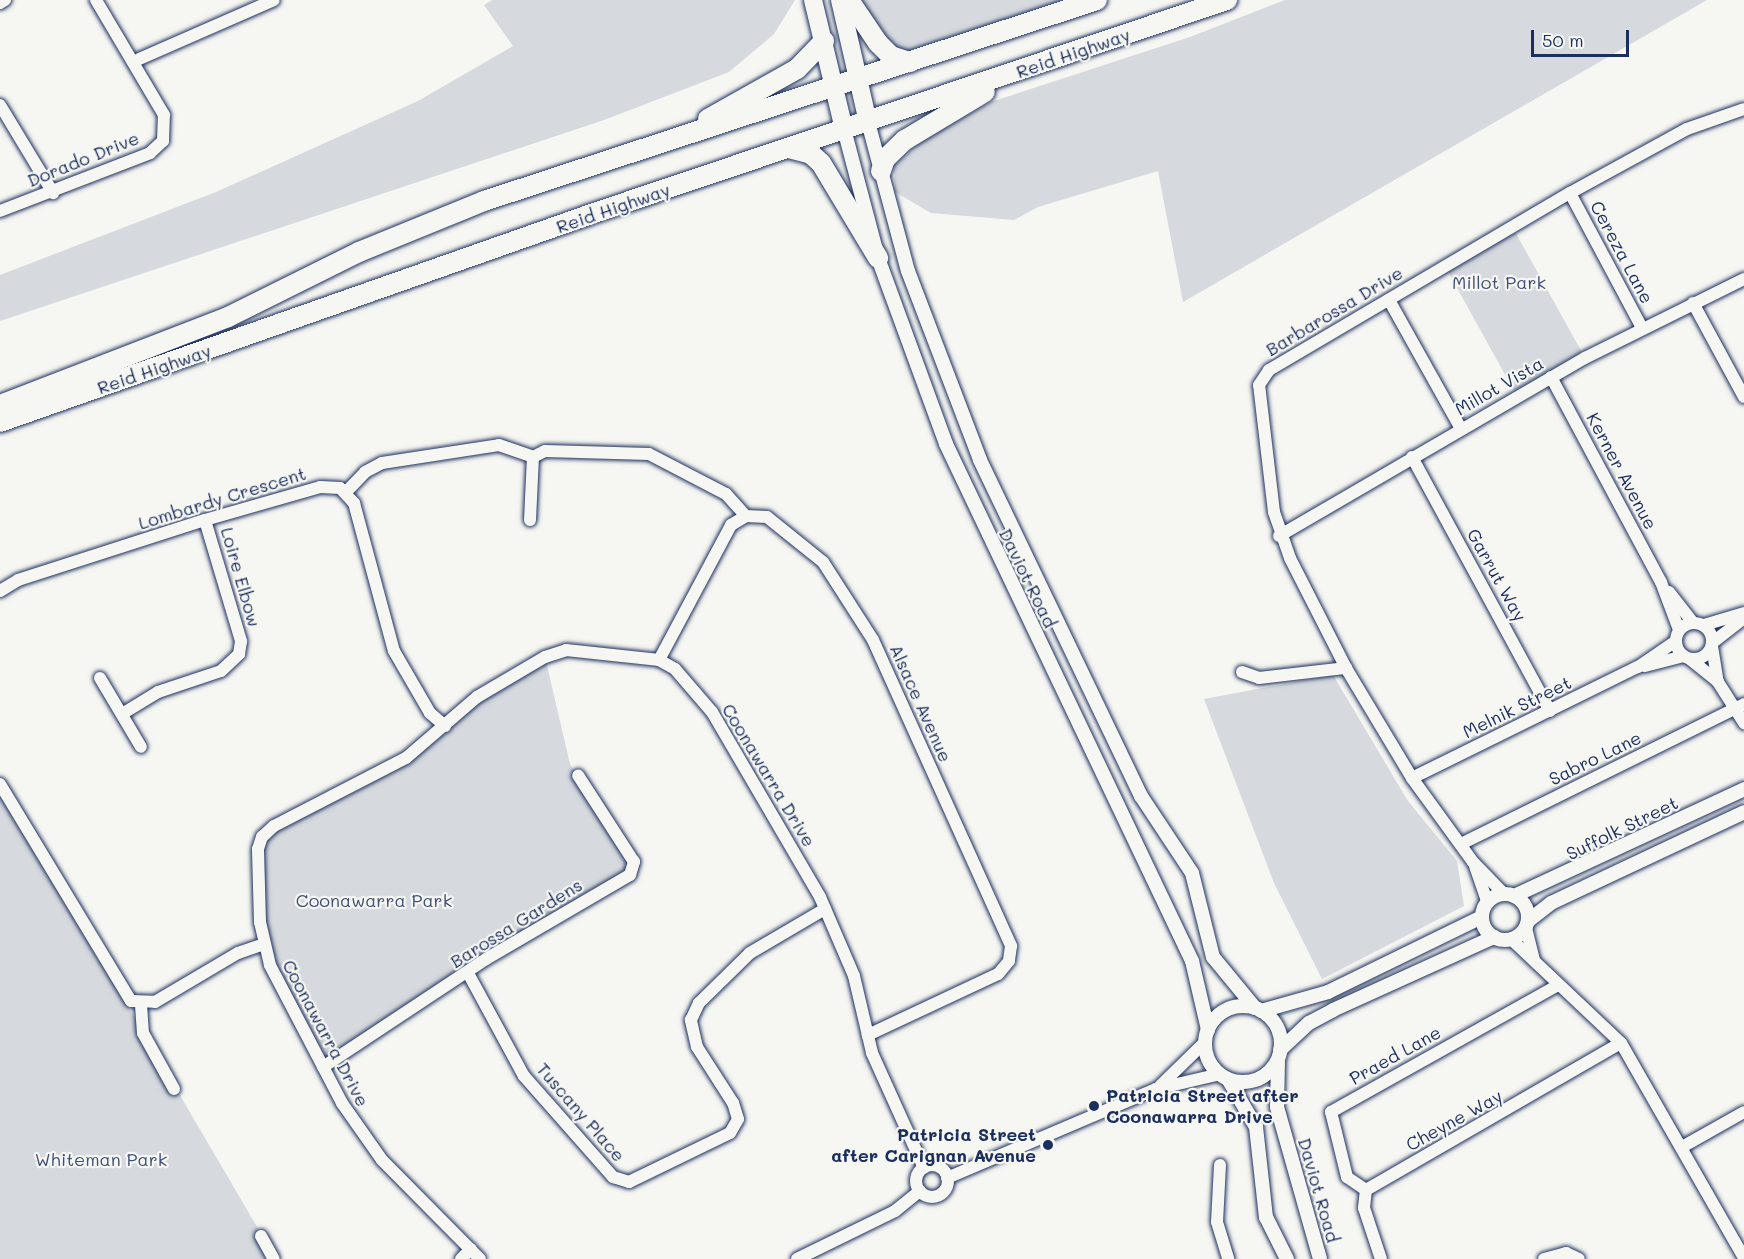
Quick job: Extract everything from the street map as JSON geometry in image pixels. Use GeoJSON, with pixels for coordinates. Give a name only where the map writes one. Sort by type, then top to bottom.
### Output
{"type":"FeatureCollection","features":[{"type":"Feature","properties":{"kind":"highway"},"geometry":{"type":"LineString","coordinates":[[849,0],[878,44],[891,56],[910,62]]}},
{"type":"Feature","properties":{"kind":"highway","name":"Reid Highway"},"geometry":{"type":"LineString","coordinates":[[0,405],[228,317],[358,252],[484,201],[835,89],[1097,0]]}},
{"type":"Feature","properties":{"kind":"highway","name":"Reid Highway"},"geometry":{"type":"LineString","coordinates":[[0,422],[844,129],[1227,0]]}},
{"type":"Feature","properties":{"kind":"highway"},"geometry":{"type":"LineString","coordinates":[[484,201],[522,177],[713,117],[797,69],[824,41]]}},
{"type":"Feature","properties":{"kind":"highway"},"geometry":{"type":"LineString","coordinates":[[881,171],[885,159],[905,140],[1018,72]]}},
{"type":"Feature","properties":{"kind":"highway"},"geometry":{"type":"LineString","coordinates":[[789,148],[812,154],[821,163],[878,258]]}},
{"type":"Feature","properties":{"kind":"main road"},"geometry":{"type":"LineString","coordinates":[[813,0],[844,129]]}},
{"type":"Feature","properties":{"kind":"main road"},"geometry":{"type":"LineString","coordinates":[[840,0],[868,122]]}},
{"type":"Feature","properties":{"kind":"street"},"geometry":{"type":"LineString","coordinates":[[0,3],[5,0]]}},
{"type":"Feature","properties":{"kind":"street","name":"Dorado Drive"},"geometry":{"type":"LineString","coordinates":[[0,211],[53,193],[150,153],[163,141],[164,115],[96,0]]}},
{"type":"Feature","properties":{"kind":"street"},"geometry":{"type":"LineString","coordinates":[[139,59],[257,4],[274,0]]}},
{"type":"Feature","properties":{"kind":"street"},"geometry":{"type":"LineString","coordinates":[[0,105],[53,193]]}},
{"type":"Feature","properties":{"kind":"street","name":"Barbarossa Drive"},"geometry":{"type":"LineString","coordinates":[[1488,903],[1473,862],[1412,778],[1346,668],[1279,536],[1259,396],[1262,378],[1389,300],[1570,194],[1687,129],[1744,109]]}},
{"type":"Feature","properties":{"kind":"street","name":"Daviot Road"},"geometry":{"type":"LineString","coordinates":[[868,122],[912,281],[980,460],[1141,796],[1191,873],[1213,957],[1258,1010]]}},
{"type":"Feature","properties":{"kind":"street","name":"Daviot Road"},"geometry":{"type":"LineString","coordinates":[[844,129],[878,258],[913,362],[964,489],[1192,960],[1207,1036]]}},
{"type":"Feature","properties":{"kind":"street","name":"Cereza Lane"},"geometry":{"type":"LineString","coordinates":[[1570,194],[1642,328]]}},
{"type":"Feature","properties":{"kind":"street","name":"Millot Vista"},"geometry":{"type":"LineString","coordinates":[[1279,536],[1551,377],[1642,328],[1744,279]]}},
{"type":"Feature","properties":{"kind":"street"},"geometry":{"type":"LineString","coordinates":[[1389,300],[1461,429]]}},
{"type":"Feature","properties":{"kind":"street"},"geometry":{"type":"LineString","coordinates":[[1693,303],[1744,397]]}},
{"type":"Feature","properties":{"kind":"street","name":"Kerner Avenue"},"geometry":{"type":"LineString","coordinates":[[1551,377],[1661,582],[1678,636],[1688,657]]}},
{"type":"Feature","properties":{"kind":"street"},"geometry":{"type":"LineString","coordinates":[[445,726],[430,713],[394,651],[354,503],[346,492],[365,472],[382,463],[499,445],[532,457],[545,451],[649,454],[726,494],[746,516],[731,525],[658,660]]}},
{"type":"Feature","properties":{"kind":"street"},"geometry":{"type":"LineString","coordinates":[[530,520],[532,457]]}},
{"type":"Feature","properties":{"kind":"street","name":"Garrut Way"},"geometry":{"type":"LineString","coordinates":[[1412,457],[1550,711]]}},
{"type":"Feature","properties":{"kind":"street","name":"Lombardy Crescent"},"geometry":{"type":"LineString","coordinates":[[0,591],[18,580],[205,520],[320,487],[346,492]]}},
{"type":"Feature","properties":{"kind":"street","name":"Alsace Avenue"},"geometry":{"type":"LineString","coordinates":[[746,516],[767,517],[823,562],[873,640],[1011,946],[1010,961],[998,974],[868,1035]]}},
{"type":"Feature","properties":{"kind":"street","name":"Loire Elbow"},"geometry":{"type":"LineString","coordinates":[[122,714],[158,692],[221,671],[239,654],[241,641],[205,520]]}},
{"type":"Feature","properties":{"kind":"street","name":"Kerner Avenue"},"geometry":{"type":"LineString","coordinates":[[1661,582],[1698,624],[1712,645]]}},
{"type":"Feature","properties":{"kind":"street"},"geometry":{"type":"LineString","coordinates":[[1698,624],[1744,615]]}},
{"type":"Feature","properties":{"kind":"street"},"geometry":{"type":"LineString","coordinates":[[1718,682],[1712,645],[1744,615]]}},
{"type":"Feature","properties":{"kind":"street","name":"Melnik Street"},"geometry":{"type":"LineString","coordinates":[[1412,778],[1638,668],[1678,636],[1698,624]]}},
{"type":"Feature","properties":{"kind":"street","name":"Melnik Street"},"geometry":{"type":"LineString","coordinates":[[1638,668],[1688,657],[1704,656],[1712,645]]}},
{"type":"Feature","properties":{"kind":"street","name":"Coonawarra Drive"},"geometry":{"type":"LineString","coordinates":[[480,1259],[376,1153],[323,1067],[270,965],[264,944],[258,849],[262,837],[284,820],[406,758],[477,697],[545,657],[588,650],[658,660],[675,669],[712,712],[825,909],[854,976],[868,1035],[924,1168]]}},
{"type":"Feature","properties":{"kind":"street"},"geometry":{"type":"LineString","coordinates":[[1688,657],[1718,682],[1740,706],[1744,723]]}},
{"type":"Feature","properties":{"kind":"street"},"geometry":{"type":"LineString","coordinates":[[1242,672],[1259,678],[1346,668]]}},
{"type":"Feature","properties":{"kind":"street"},"geometry":{"type":"LineString","coordinates":[[100,678],[141,747]]}},
{"type":"Feature","properties":{"kind":"street","name":"Sabro Lane"},"geometry":{"type":"LineString","coordinates":[[1461,844],[1740,706]]}},
{"type":"Feature","properties":{"kind":"street","name":"Barossa Gardens"},"geometry":{"type":"LineString","coordinates":[[323,1067],[468,973],[630,875],[634,862],[578,775]]}},
{"type":"Feature","properties":{"kind":"street"},"geometry":{"type":"LineString","coordinates":[[0,784],[123,994],[141,1005],[155,1002],[237,953],[264,944]]}},
{"type":"Feature","properties":{"kind":"street","name":"Suffolk Street"},"geometry":{"type":"LineString","coordinates":[[1509,895],[1744,789]]}},
{"type":"Feature","properties":{"kind":"street","name":"Suffolk Street"},"geometry":{"type":"LineString","coordinates":[[1527,925],[1551,903],[1744,812]]}},
{"type":"Feature","properties":{"kind":"street","name":"Barbarossa Drive"},"geometry":{"type":"LineString","coordinates":[[1473,862],[1509,895]]}},
{"type":"Feature","properties":{"kind":"street"},"geometry":{"type":"LineString","coordinates":[[1156,1089],[1207,1036],[1227,1010],[1258,1010],[1328,992],[1482,917],[1488,903],[1509,895],[1526,907],[1534,959]]}},
{"type":"Feature","properties":{"kind":"street","name":"Tuscany Place"},"geometry":{"type":"LineString","coordinates":[[468,973],[524,1076],[613,1177],[629,1182],[730,1133],[738,1119],[733,1103],[697,1047],[692,1020],[699,1003],[750,953],[825,909]]}},
{"type":"Feature","properties":{"kind":"street"},"geometry":{"type":"LineString","coordinates":[[1482,917],[1494,937]]}},
{"type":"Feature","properties":{"kind":"street"},"geometry":{"type":"LineString","coordinates":[[1511,939],[1527,925]]}},
{"type":"Feature","properties":{"kind":"street"},"geometry":{"type":"LineString","coordinates":[[947,1178],[1156,1089],[1224,1077],[1260,1078],[1309,1023],[1476,942],[1494,937],[1511,939],[1534,959],[1556,986],[1621,1043],[1744,1258]]}},
{"type":"Feature","properties":{"kind":"street","name":"Praed Lane"},"geometry":{"type":"LineString","coordinates":[[1366,1190],[1347,1177],[1331,1112],[1556,986]]}},
{"type":"Feature","properties":{"kind":"street"},"geometry":{"type":"LineString","coordinates":[[141,1005],[143,1033],[174,1089]]}},
{"type":"Feature","properties":{"kind":"street"},"geometry":{"type":"LineString","coordinates":[[1258,1010],[1278,1031],[1279,1055]]}},
{"type":"Feature","properties":{"kind":"street"},"geometry":{"type":"LineString","coordinates":[[1207,1036],[1209,1060],[1224,1077],[1256,1127],[1266,1217],[1287,1259]]}},
{"type":"Feature","properties":{"kind":"street","name":"Cheyne Way"},"geometry":{"type":"LineString","coordinates":[[1366,1190],[1621,1043]]}},
{"type":"Feature","properties":{"kind":"street","name":"Daviot Road"},"geometry":{"type":"LineString","coordinates":[[1279,1055],[1277,1107],[1320,1259]]}},
{"type":"Feature","properties":{"kind":"street"},"geometry":{"type":"LineString","coordinates":[[1682,1147],[1744,1112]]}},
{"type":"Feature","properties":{"kind":"street"},"geometry":{"type":"LineString","coordinates":[[1220,1165],[1217,1222],[1228,1259]]}},
{"type":"Feature","properties":{"kind":"street"},"geometry":{"type":"LineString","coordinates":[[920,1191],[916,1179],[924,1168],[935,1166],[947,1178]]}},
{"type":"Feature","properties":{"kind":"street"},"geometry":{"type":"LineString","coordinates":[[920,1191],[936,1197],[945,1190],[947,1178]]}},
{"type":"Feature","properties":{"kind":"street"},"geometry":{"type":"LineString","coordinates":[[1366,1190],[1364,1208],[1381,1259]]}},
{"type":"Feature","properties":{"kind":"street"},"geometry":{"type":"LineString","coordinates":[[797,1259],[895,1211],[920,1191]]}},
{"type":"Feature","properties":{"kind":"street"},"geometry":{"type":"LineString","coordinates":[[261,1236],[274,1259]]}},
{"type":"Feature","properties":{"kind":"street"},"geometry":{"type":"LineString","coordinates":[[461,1259],[471,1249]]}},
{"type":"Feature","properties":{"kind":"street"},"geometry":{"type":"LineString","coordinates":[[1544,1259],[1566,1253],[1579,1259]]}},
{"type":"Feature","properties":{"kind":"green space"},"geometry":{"type":"Polygon","coordinates":[[[492,0],[795,0],[774,34],[729,72],[604,120],[0,321],[0,275],[216,192],[418,101],[513,46],[484,5],[492,0]]]}},
{"type":"Feature","properties":{"kind":"green space"},"geometry":{"type":"Polygon","coordinates":[[[849,0],[1069,0],[910,62],[849,0]]]}},
{"type":"Feature","properties":{"kind":"green space"},"geometry":{"type":"Polygon","coordinates":[[[1285,0],[1707,0],[1183,302],[1158,171],[1038,207],[1014,220],[931,213],[895,192],[894,166],[926,137],[994,101],[1190,37],[1285,0]]]}},
{"type":"Feature","properties":{"kind":"green space","name":"Millot Park"},"geometry":{"type":"Polygon","coordinates":[[[1513,228],[1585,358],[1517,396],[1445,266],[1513,228]]]}},
{"type":"Feature","properties":{"kind":"green space","name":"Coonawarra Park"},"geometry":{"type":"Polygon","coordinates":[[[545,657],[570,764],[634,862],[626,875],[323,1067],[264,944],[262,837],[406,758],[477,697],[545,657]]]}},
{"type":"Feature","properties":{"kind":"green space"},"geometry":{"type":"Polygon","coordinates":[[[1333,675],[1408,801],[1457,861],[1464,906],[1322,979],[1274,883],[1204,699],[1333,675]]]}},
{"type":"Feature","properties":{"kind":"green space","name":"Whiteman Park"},"geometry":{"type":"Polygon","coordinates":[[[0,789],[276,1259],[0,1259],[0,789]]]}},
{"type":"Feature","properties":{"kind":"place","name":"Patricia Street after Coonawarra Drive"},"geometry":{"type":"Point","coordinates":[1094,1106]}},
{"type":"Feature","properties":{"kind":"place","name":"Patricia Street after Carignan Avenue"},"geometry":{"type":"Point","coordinates":[1048,1145]}}]}
